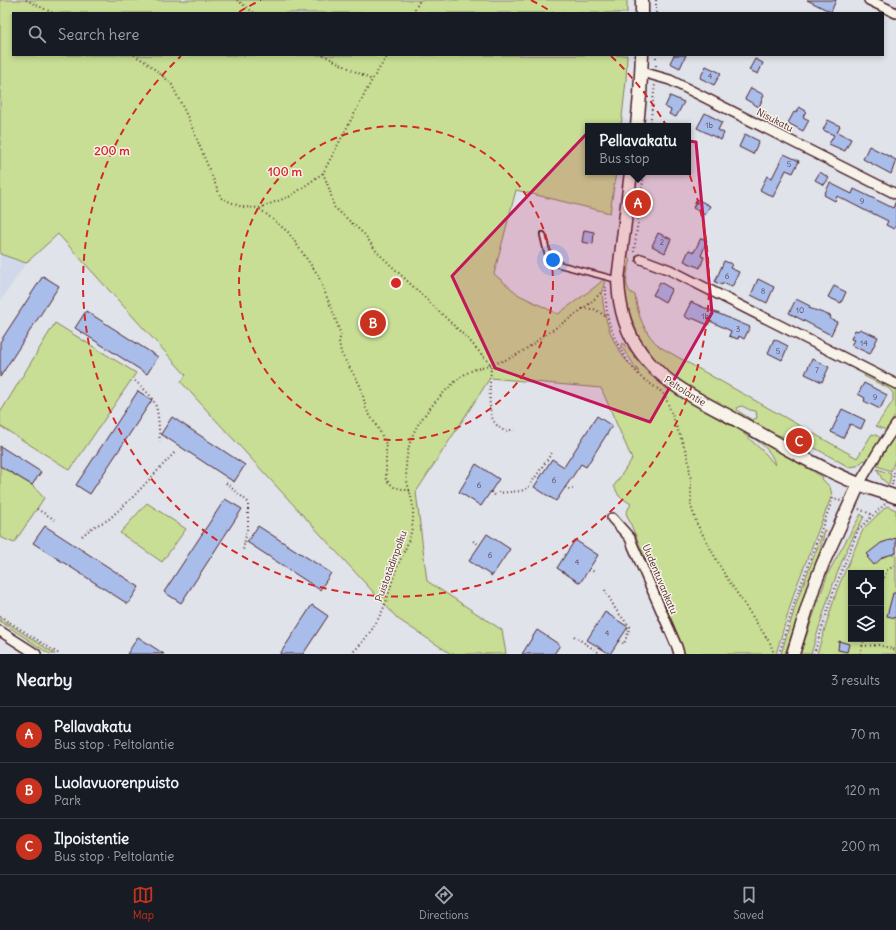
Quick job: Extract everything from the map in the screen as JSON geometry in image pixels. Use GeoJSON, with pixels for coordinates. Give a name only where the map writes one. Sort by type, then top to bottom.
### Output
{"type":"FeatureCollection","features":[{"type":"Feature","properties":{"kind":"street"},"geometry":{"type":"LineString","coordinates":[[642,0],[642,12]]}},
{"type":"Feature","properties":{"kind":"street"},"geometry":{"type":"LineString","coordinates":[[870,0],[896,14]]}},
{"type":"Feature","properties":{"kind":"street"},"geometry":{"type":"LineString","coordinates":[[636,123],[642,72],[642,56]]}},
{"type":"Feature","properties":{"kind":"street","name":"Nisukatu"},"geometry":{"type":"LineString","coordinates":[[642,72],[670,80],[896,194]]}},
{"type":"Feature","properties":{"kind":"street","name":"Peltolantie"},"geometry":{"type":"LineString","coordinates":[[630,175],[612,279],[623,318],[640,353],[656,371],[686,393],[801,456],[859,484],[891,496]]}},
{"type":"Feature","properties":{"kind":"street"},"geometry":{"type":"LineString","coordinates":[[637,258],[670,270],[896,384]]}},
{"type":"Feature","properties":{"kind":"street"},"geometry":{"type":"LineString","coordinates":[[793,654],[814,586],[823,563],[859,484],[896,425]]}},
{"type":"Feature","properties":{"kind":"street","name":"Uudentuvankatu"},"geometry":{"type":"LineString","coordinates":[[612,518],[630,538],[679,654]]}},
{"type":"Feature","properties":{"kind":"street"},"geometry":{"type":"LineString","coordinates":[[0,630],[36,654]]}},
{"type":"Feature","properties":{"kind":"lane"},"geometry":{"type":"LineString","coordinates":[[543,235],[547,252],[557,264],[612,279]]}},
{"type":"Feature","properties":{"kind":"path"},"geometry":{"type":"LineString","coordinates":[[26,0],[51,12]]}},
{"type":"Feature","properties":{"kind":"path"},"geometry":{"type":"LineString","coordinates":[[237,0],[253,12]]}},
{"type":"Feature","properties":{"kind":"path"},"geometry":{"type":"LineString","coordinates":[[414,12],[420,0]]}},
{"type":"Feature","properties":{"kind":"path"},"geometry":{"type":"LineString","coordinates":[[656,0],[656,12]]}},
{"type":"Feature","properties":{"kind":"path"},"geometry":{"type":"LineString","coordinates":[[136,56],[146,62],[171,83],[189,120],[222,198],[242,207],[259,208],[291,196],[323,173],[372,80],[387,56]]}},
{"type":"Feature","properties":{"kind":"path"},"geometry":{"type":"LineString","coordinates":[[325,56],[372,80]]}},
{"type":"Feature","properties":{"kind":"path"},"geometry":{"type":"LineString","coordinates":[[650,123],[656,76],[656,56]]}},
{"type":"Feature","properties":{"kind":"path"},"geometry":{"type":"LineString","coordinates":[[323,173],[334,207],[365,235],[377,252],[469,340],[491,366],[490,395],[492,418],[495,424],[505,431],[516,429]]}},
{"type":"Feature","properties":{"kind":"path"},"geometry":{"type":"LineString","coordinates":[[637,258],[644,175]]}},
{"type":"Feature","properties":{"kind":"path"},"geometry":{"type":"LineString","coordinates":[[259,208],[288,232],[318,275],[341,335],[339,341],[341,353],[361,387],[366,409],[386,444],[386,480],[394,486],[410,491]]}},
{"type":"Feature","properties":{"kind":"path"},"geometry":{"type":"LineString","coordinates":[[612,279],[606,287],[607,317],[611,329],[633,368],[645,381],[662,392],[665,396],[688,456],[692,481],[692,506],[697,524],[725,576],[770,643],[774,654]]}},
{"type":"Feature","properties":{"kind":"path","name":"Puistotädinpolku"},"geometry":{"type":"LineString","coordinates":[[351,654],[372,629],[382,610],[413,529],[412,499],[407,480],[406,460],[412,436],[420,421],[436,401],[462,377],[472,370],[491,366],[513,357],[581,309],[606,287]]}},
{"type":"Feature","properties":{"kind":"path"},"geometry":{"type":"LineString","coordinates":[[581,309],[594,309],[607,317]]}},
{"type":"Feature","properties":{"kind":"path"},"geometry":{"type":"LineString","coordinates":[[135,381],[153,398],[158,413],[160,441]]}},
{"type":"Feature","properties":{"kind":"path"},"geometry":{"type":"LineString","coordinates":[[82,536],[93,527],[108,520],[131,499],[176,451]]}},
{"type":"Feature","properties":{"kind":"path"},"geometry":{"type":"LineString","coordinates":[[498,493],[521,491],[528,488],[553,451]]}},
{"type":"Feature","properties":{"kind":"path"},"geometry":{"type":"LineString","coordinates":[[814,654],[833,593],[858,530],[891,496],[896,463]]}},
{"type":"Feature","properties":{"kind":"path"},"geometry":{"type":"LineString","coordinates":[[226,483],[248,502],[248,525],[243,550]]}},
{"type":"Feature","properties":{"kind":"path"},"geometry":{"type":"LineString","coordinates":[[566,487],[568,489],[573,489]]}},
{"type":"Feature","properties":{"kind":"path"},"geometry":{"type":"LineString","coordinates":[[491,492],[496,496]]}},
{"type":"Feature","properties":{"kind":"path"},"geometry":{"type":"LineString","coordinates":[[37,509],[56,521]]}},
{"type":"Feature","properties":{"kind":"path"},"geometry":{"type":"LineString","coordinates":[[473,541],[480,545]]}},
{"type":"Feature","properties":{"kind":"path"},"geometry":{"type":"LineString","coordinates":[[884,578],[887,570],[896,565]]}},
{"type":"Feature","properties":{"kind":"path"},"geometry":{"type":"LineString","coordinates":[[589,569],[595,572]]}},
{"type":"Feature","properties":{"kind":"path"},"geometry":{"type":"LineString","coordinates":[[605,590],[619,614],[630,627],[624,644],[619,640]]}},
{"type":"Feature","properties":{"kind":"path"},"geometry":{"type":"LineString","coordinates":[[0,616],[59,654]]}},
{"type":"Feature","properties":{"kind":"path"},"geometry":{"type":"LineString","coordinates":[[574,636],[601,654]]}},
{"type":"Feature","properties":{"kind":"path"},"geometry":{"type":"LineString","coordinates":[[860,654],[863,642]]}},
{"type":"Feature","properties":{"kind":"path"},"geometry":{"type":"LineString","coordinates":[[862,646],[879,645],[896,650]]}},
{"type":"Feature","properties":{"kind":"highlighted area"},"geometry":{"type":"Polygon","coordinates":[[[592,128],[696,142],[712,313],[650,422],[495,368],[452,276],[592,128]]]}},
{"type":"Feature","properties":{"kind":"shaded area"},"geometry":{"type":"Polygon","coordinates":[[[0,254],[26,263],[0,302],[0,254]]]}},
{"type":"Feature","properties":{"kind":"green space"},"geometry":{"type":"Polygon","coordinates":[[[0,0],[627,0],[627,12],[12,12],[12,56],[627,56],[621,123],[585,123],[585,175],[616,175],[610,213],[516,190],[494,274],[519,295],[558,314],[604,279],[602,295],[610,332],[619,351],[632,366],[639,372],[621,346],[623,343],[649,374],[664,387],[823,477],[822,479],[830,487],[832,495],[795,590],[776,654],[685,654],[626,513],[631,504],[619,496],[614,486],[632,459],[601,388],[490,378],[416,492],[427,581],[502,630],[506,654],[451,654],[398,619],[181,382],[186,375],[58,234],[26,263],[0,254],[0,0]],[[743,433],[765,453],[775,465],[771,454],[758,442],[743,433]]]}},
{"type":"Feature","properties":{"kind":"green space"},"geometry":{"type":"Polygon","coordinates":[[[626,257],[631,259],[628,268],[628,288],[635,295],[640,317],[654,342],[660,347],[857,458],[872,434],[878,436],[880,438],[867,461],[864,460],[857,466],[849,467],[804,442],[805,438],[798,434],[794,440],[772,433],[680,382],[658,364],[639,337],[629,312],[624,288],[626,257]],[[742,406],[738,407],[737,409],[752,420],[757,418],[756,411],[742,406]]]}},
{"type":"Feature","properties":{"kind":"green space"},"geometry":{"type":"Polygon","coordinates":[[[55,323],[136,373],[70,470],[0,426],[0,413],[55,323]]]}},
{"type":"Feature","properties":{"kind":"green space"},"geometry":{"type":"Polygon","coordinates":[[[867,372],[896,387],[896,415],[886,430],[876,426],[893,401],[893,393],[888,388],[864,376],[867,372]]]}},
{"type":"Feature","properties":{"kind":"green space"},"geometry":{"type":"Polygon","coordinates":[[[896,434],[896,457],[891,471],[877,466],[896,434]]]}},
{"type":"Feature","properties":{"kind":"green space"},"geometry":{"type":"Polygon","coordinates":[[[0,466],[32,485],[44,498],[14,543],[0,537],[0,466]]]}},
{"type":"Feature","properties":{"kind":"green space"},"geometry":{"type":"Polygon","coordinates":[[[877,469],[891,474],[889,485],[882,479],[877,469]]]}},
{"type":"Feature","properties":{"kind":"green space"},"geometry":{"type":"Polygon","coordinates":[[[147,503],[186,529],[162,562],[120,533],[147,503]]]}},
{"type":"Feature","properties":{"kind":"green space"},"geometry":{"type":"Polygon","coordinates":[[[887,506],[896,510],[896,654],[817,654],[837,590],[864,528],[887,506]]]}},
{"type":"Feature","properties":{"kind":"green space"},"geometry":{"type":"Polygon","coordinates":[[[861,514],[864,517],[840,566],[827,601],[811,654],[800,654],[828,573],[861,514]]]}},
{"type":"Feature","properties":{"kind":"green space"},"geometry":{"type":"Polygon","coordinates":[[[824,530],[820,551],[785,654],[781,654],[797,601],[824,530]]]}},
{"type":"Feature","properties":{"kind":"green space"},"geometry":{"type":"Polygon","coordinates":[[[0,618],[55,654],[50,654],[45,651],[0,621],[0,618]]]}},
{"type":"Feature","properties":{"kind":"building"},"geometry":{"type":"Polygon","coordinates":[[[807,0],[836,0],[831,12],[807,0]]]}},
{"type":"Feature","properties":{"kind":"building"},"geometry":{"type":"Polygon","coordinates":[[[674,56],[686,56],[680,68],[670,63],[674,56]]]}},
{"type":"Feature","properties":{"kind":"building"},"geometry":{"type":"Polygon","coordinates":[[[755,59],[763,63],[758,74],[749,70],[755,59]]]}},
{"type":"Feature","properties":{"kind":"building"},"geometry":{"type":"Polygon","coordinates":[[[706,66],[721,73],[714,85],[700,78],[706,66]]]}},
{"type":"Feature","properties":{"kind":"building"},"geometry":{"type":"Polygon","coordinates":[[[751,88],[764,95],[759,107],[745,99],[751,88]]]}},
{"type":"Feature","properties":{"kind":"building"},"geometry":{"type":"Polygon","coordinates":[[[670,96],[684,102],[676,117],[669,114],[671,110],[665,107],[670,96]]]}},
{"type":"Feature","properties":{"kind":"building"},"geometry":{"type":"Polygon","coordinates":[[[799,107],[806,111],[803,117],[809,120],[803,131],[788,123],[794,112],[796,113],[799,107]]]}},
{"type":"Feature","properties":{"kind":"building"},"geometry":{"type":"Polygon","coordinates":[[[705,113],[722,122],[718,130],[724,133],[721,140],[697,128],[705,113]]]}},
{"type":"Feature","properties":{"kind":"building"},"geometry":{"type":"Polygon","coordinates":[[[828,120],[840,126],[837,132],[851,139],[845,151],[829,144],[834,135],[823,130],[828,120]]]}},
{"type":"Feature","properties":{"kind":"building"},"geometry":{"type":"Polygon","coordinates":[[[745,134],[759,141],[753,154],[739,147],[745,134]]]}},
{"type":"Feature","properties":{"kind":"building"},"geometry":{"type":"Polygon","coordinates":[[[869,146],[896,160],[891,174],[863,159],[869,146]]]}},
{"type":"Feature","properties":{"kind":"building"},"geometry":{"type":"Polygon","coordinates":[[[784,154],[799,161],[793,173],[786,170],[773,197],[760,190],[767,176],[772,178],[784,154]]]}},
{"type":"Feature","properties":{"kind":"building"},"geometry":{"type":"Polygon","coordinates":[[[820,172],[829,178],[824,185],[815,180],[820,172]]]}},
{"type":"Feature","properties":{"kind":"building"},"geometry":{"type":"Polygon","coordinates":[[[830,183],[852,194],[854,189],[893,208],[896,201],[896,225],[894,229],[886,225],[888,221],[870,212],[837,196],[835,201],[824,195],[830,183]]]}},
{"type":"Feature","properties":{"kind":"building"},"geometry":{"type":"Polygon","coordinates":[[[697,199],[710,206],[705,215],[693,208],[697,199]]]}},
{"type":"Feature","properties":{"kind":"building"},"geometry":{"type":"Polygon","coordinates":[[[584,230],[594,232],[593,244],[582,242],[584,230]]]}},
{"type":"Feature","properties":{"kind":"building"},"geometry":{"type":"Polygon","coordinates":[[[658,233],[671,239],[665,253],[652,246],[658,233]]]}},
{"type":"Feature","properties":{"kind":"building"},"geometry":{"type":"Polygon","coordinates":[[[701,238],[707,240],[701,256],[704,257],[700,268],[684,261],[689,250],[694,252],[701,238]]]}},
{"type":"Feature","properties":{"kind":"building"},"geometry":{"type":"Polygon","coordinates":[[[724,261],[732,264],[730,268],[739,272],[732,287],[723,283],[722,285],[715,282],[724,261]]]}},
{"type":"Feature","properties":{"kind":"building"},"geometry":{"type":"Polygon","coordinates":[[[43,276],[59,286],[0,377],[0,342],[43,276]]]}},
{"type":"Feature","properties":{"kind":"building"},"geometry":{"type":"Polygon","coordinates":[[[758,279],[774,287],[767,303],[751,295],[758,279]]]}},
{"type":"Feature","properties":{"kind":"building"},"geometry":{"type":"Polygon","coordinates":[[[660,282],[672,289],[665,302],[653,295],[660,282]]]}},
{"type":"Feature","properties":{"kind":"building"},"geometry":{"type":"Polygon","coordinates":[[[834,286],[846,292],[841,303],[828,297],[834,286]]]}},
{"type":"Feature","properties":{"kind":"building"},"geometry":{"type":"Polygon","coordinates":[[[796,299],[810,306],[809,308],[831,316],[830,319],[837,322],[831,335],[789,313],[796,299]]]}},
{"type":"Feature","properties":{"kind":"building"},"geometry":{"type":"Polygon","coordinates":[[[691,302],[750,327],[744,339],[739,336],[738,339],[729,336],[731,331],[710,321],[708,325],[692,318],[691,320],[684,316],[691,302]]]}},
{"type":"Feature","properties":{"kind":"building"},"geometry":{"type":"Polygon","coordinates":[[[86,311],[158,357],[147,374],[75,328],[86,311]]]}},
{"type":"Feature","properties":{"kind":"building"},"geometry":{"type":"Polygon","coordinates":[[[860,329],[878,337],[870,354],[851,345],[854,340],[851,339],[855,330],[858,331],[860,329]]]}},
{"type":"Feature","properties":{"kind":"building"},"geometry":{"type":"Polygon","coordinates":[[[774,339],[788,346],[782,360],[768,353],[774,339]]]}},
{"type":"Feature","properties":{"kind":"building"},"geometry":{"type":"Polygon","coordinates":[[[812,359],[829,367],[822,382],[805,374],[812,359]]]}},
{"type":"Feature","properties":{"kind":"building"},"geometry":{"type":"Polygon","coordinates":[[[864,383],[887,395],[880,409],[864,401],[865,398],[858,394],[864,383]]]}},
{"type":"Feature","properties":{"kind":"building"},"geometry":{"type":"Polygon","coordinates":[[[138,391],[152,400],[90,494],[76,485],[138,391]]]}},
{"type":"Feature","properties":{"kind":"building"},"geometry":{"type":"Polygon","coordinates":[[[842,409],[865,420],[861,429],[850,424],[843,438],[831,432],[842,409]]]}},
{"type":"Feature","properties":{"kind":"building"},"geometry":{"type":"Polygon","coordinates":[[[597,416],[612,426],[586,467],[581,464],[556,501],[534,487],[552,459],[564,467],[597,416]]]}},
{"type":"Feature","properties":{"kind":"building"},"geometry":{"type":"Polygon","coordinates":[[[172,417],[245,465],[234,482],[161,434],[172,417]]]}},
{"type":"Feature","properties":{"kind":"building"},"geometry":{"type":"Polygon","coordinates":[[[0,446],[41,472],[32,485],[0,466],[0,446]]]}},
{"type":"Feature","properties":{"kind":"building"},"geometry":{"type":"Polygon","coordinates":[[[476,464],[499,479],[481,506],[459,492],[476,464]]]}},
{"type":"Feature","properties":{"kind":"building"},"geometry":{"type":"Polygon","coordinates":[[[225,499],[242,509],[181,603],[164,592],[225,499]]]}},
{"type":"Feature","properties":{"kind":"building"},"geometry":{"type":"Polygon","coordinates":[[[45,526],[139,587],[128,604],[33,543],[45,526]]]}},
{"type":"Feature","properties":{"kind":"building"},"geometry":{"type":"Polygon","coordinates":[[[258,526],[331,573],[320,590],[247,542],[258,526]]]}},
{"type":"Feature","properties":{"kind":"building"},"geometry":{"type":"Polygon","coordinates":[[[487,534],[510,549],[492,576],[469,561],[487,534]]]}},
{"type":"Feature","properties":{"kind":"building"},"geometry":{"type":"Polygon","coordinates":[[[896,538],[896,553],[883,557],[874,565],[867,557],[869,556],[867,554],[881,543],[896,538]]]}},
{"type":"Feature","properties":{"kind":"building"},"geometry":{"type":"Polygon","coordinates":[[[575,540],[598,555],[580,583],[557,568],[575,540]]]}},
{"type":"Feature","properties":{"kind":"building"},"geometry":{"type":"Polygon","coordinates":[[[893,593],[896,593],[896,618],[887,616],[893,593]]]}},
{"type":"Feature","properties":{"kind":"building"},"geometry":{"type":"Polygon","coordinates":[[[312,605],[328,616],[303,654],[280,654],[312,605]]]}},
{"type":"Feature","properties":{"kind":"building"},"geometry":{"type":"Polygon","coordinates":[[[605,612],[628,627],[610,654],[587,640],[605,612]]]}},
{"type":"Feature","properties":{"kind":"building"},"geometry":{"type":"Polygon","coordinates":[[[537,630],[560,645],[554,654],[522,654],[537,630]]]}},
{"type":"Feature","properties":{"kind":"building"},"geometry":{"type":"Polygon","coordinates":[[[138,637],[164,654],[127,654],[138,637]]]}},
{"type":"Feature","properties":{"kind":"building"},"geometry":{"type":"Polygon","coordinates":[[[839,641],[849,644],[847,652],[838,650],[839,641]]]}},
{"type":"Feature","properties":{"kind":"place","name":"Pellavakatu"},"geometry":{"type":"Point","coordinates":[638,203]}},
{"type":"Feature","properties":{"kind":"place","name":"Luolavuorenpuisto"},"geometry":{"type":"Point","coordinates":[373,323]}},
{"type":"Feature","properties":{"kind":"place","name":"Ilpoistentie"},"geometry":{"type":"Point","coordinates":[799,441]}}]}
